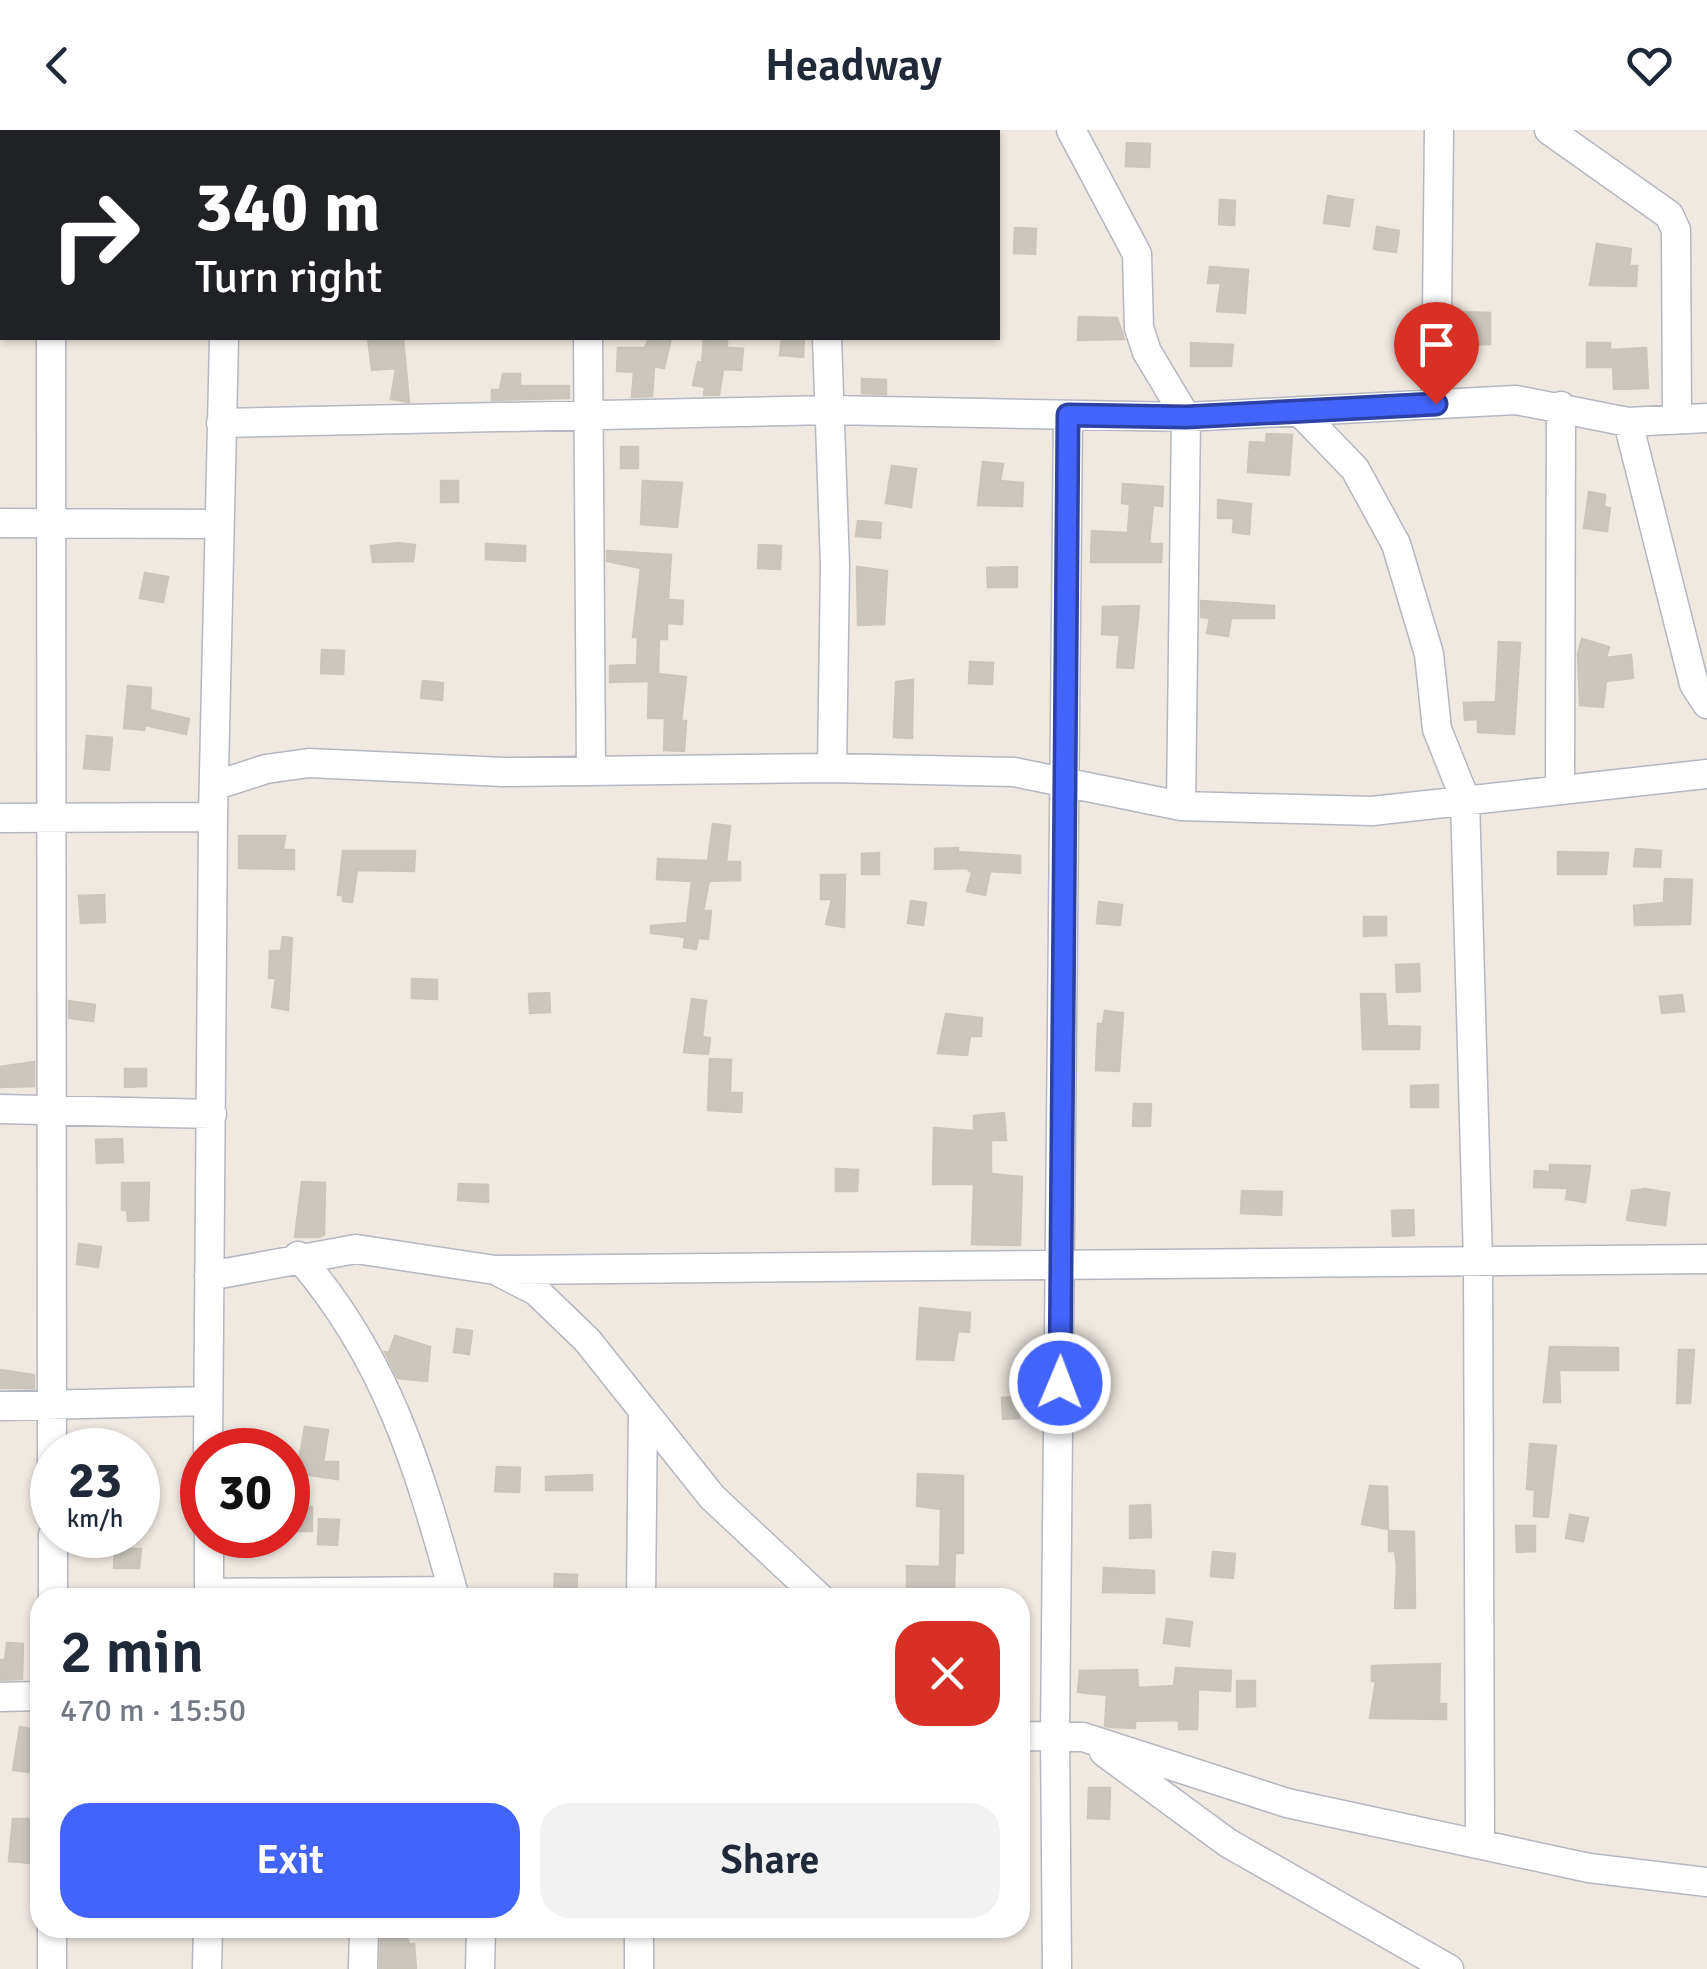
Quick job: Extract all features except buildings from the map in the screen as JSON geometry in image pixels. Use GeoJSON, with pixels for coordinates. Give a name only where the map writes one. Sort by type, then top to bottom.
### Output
{"type":"FeatureCollection","features":[{"type":"Feature","properties":{"kind":"street"},"geometry":{"type":"LineString","coordinates":[[1071,130],[1137,254],[1139,328],[1147,352],[1186,417],[1181,806]]}},
{"type":"Feature","properties":{"kind":"street"},"geometry":{"type":"LineString","coordinates":[[1436,404],[1438,130]]}},
{"type":"Feature","properties":{"kind":"street"},"geometry":{"type":"LineString","coordinates":[[1548,130],[1669,215],[1676,230],[1677,418]]}},
{"type":"Feature","properties":{"kind":"street"},"geometry":{"type":"LineString","coordinates":[[51,340],[48,817],[52,1428]]}},
{"type":"Feature","properties":{"kind":"street"},"geometry":{"type":"LineString","coordinates":[[208,1428],[213,817],[224,340]]}},
{"type":"Feature","properties":{"kind":"street"},"geometry":{"type":"LineString","coordinates":[[588,340],[591,771]]}},
{"type":"Feature","properties":{"kind":"street"},"geometry":{"type":"LineString","coordinates":[[828,340],[832,768]]}},
{"type":"Feature","properties":{"kind":"street"},"geometry":{"type":"LineString","coordinates":[[221,423],[831,410],[1186,417],[1516,400],[1628,422],[1707,418]]}},
{"type":"Feature","properties":{"kind":"street"},"geometry":{"type":"LineString","coordinates":[[1560,789],[1562,406]]}},
{"type":"Feature","properties":{"kind":"street"},"geometry":{"type":"LineString","coordinates":[[1299,411],[1355,469],[1396,544],[1430,654],[1437,729],[1465,800],[1478,1262],[1480,1844]]}},
{"type":"Feature","properties":{"kind":"street"},"geometry":{"type":"LineString","coordinates":[[1057,1969],[1069,1736],[1062,1265],[1062,782],[1068,415]]}},
{"type":"Feature","properties":{"kind":"street"},"geometry":{"type":"LineString","coordinates":[[1628,422],[1694,684],[1707,704]]}},
{"type":"Feature","properties":{"kind":"street"},"geometry":{"type":"LineString","coordinates":[[0,523],[219,524]]}},
{"type":"Feature","properties":{"kind":"street"},"geometry":{"type":"LineString","coordinates":[[214,786],[266,769],[309,762],[504,772],[832,768],[1014,772],[1181,806],[1372,811],[1707,774]]}},
{"type":"Feature","properties":{"kind":"street"},"geometry":{"type":"LineString","coordinates":[[0,818],[213,817]]}},
{"type":"Feature","properties":{"kind":"street"},"geometry":{"type":"LineString","coordinates":[[0,1110],[212,1114]]}},
{"type":"Feature","properties":{"kind":"street"},"geometry":{"type":"LineString","coordinates":[[210,1276],[298,1256],[356,1249],[495,1270],[1707,1260]]}},
{"type":"Feature","properties":{"kind":"street"},"geometry":{"type":"LineString","coordinates":[[298,1256],[330,1293],[374,1362],[417,1460],[453,1588]]}},
{"type":"Feature","properties":{"kind":"street"},"geometry":{"type":"LineString","coordinates":[[495,1270],[536,1290],[586,1340],[712,1497],[809,1588]]}},
{"type":"Feature","properties":{"kind":"street"},"geometry":{"type":"LineString","coordinates":[[0,1406],[208,1402]]}},
{"type":"Feature","properties":{"kind":"street"},"geometry":{"type":"LineString","coordinates":[[641,1588],[644,1410]]}},
{"type":"Feature","properties":{"kind":"street"},"geometry":{"type":"LineString","coordinates":[[52,1558],[53,1588]]}},
{"type":"Feature","properties":{"kind":"street"},"geometry":{"type":"LineString","coordinates":[[209,1558],[209,1588]]}},
{"type":"Feature","properties":{"kind":"street"},"geometry":{"type":"LineString","coordinates":[[0,1697],[30,1696]]}},
{"type":"Feature","properties":{"kind":"street"},"geometry":{"type":"LineString","coordinates":[[1030,1736],[1069,1736],[1287,1803],[1590,1868],[1707,1882]]}},
{"type":"Feature","properties":{"kind":"street"},"geometry":{"type":"LineString","coordinates":[[1069,1736],[1228,1843],[1449,1969]]}},
{"type":"Feature","properties":{"kind":"street"},"geometry":{"type":"LineString","coordinates":[[52,1938],[52,1969]]}},
{"type":"Feature","properties":{"kind":"street"},"geometry":{"type":"LineString","coordinates":[[208,1938],[208,1969]]}},
{"type":"Feature","properties":{"kind":"street"},"geometry":{"type":"LineString","coordinates":[[362,1969],[364,1938]]}},
{"type":"Feature","properties":{"kind":"street"},"geometry":{"type":"LineString","coordinates":[[480,1969],[481,1938]]}},
{"type":"Feature","properties":{"kind":"street"},"geometry":{"type":"LineString","coordinates":[[639,1938],[639,1969]]}},
{"type":"Feature","properties":{"kind":"route"},"geometry":{"type":"LineString","coordinates":[[1060,1383],[1068,415],[1186,417],[1436,404]]}}]}
